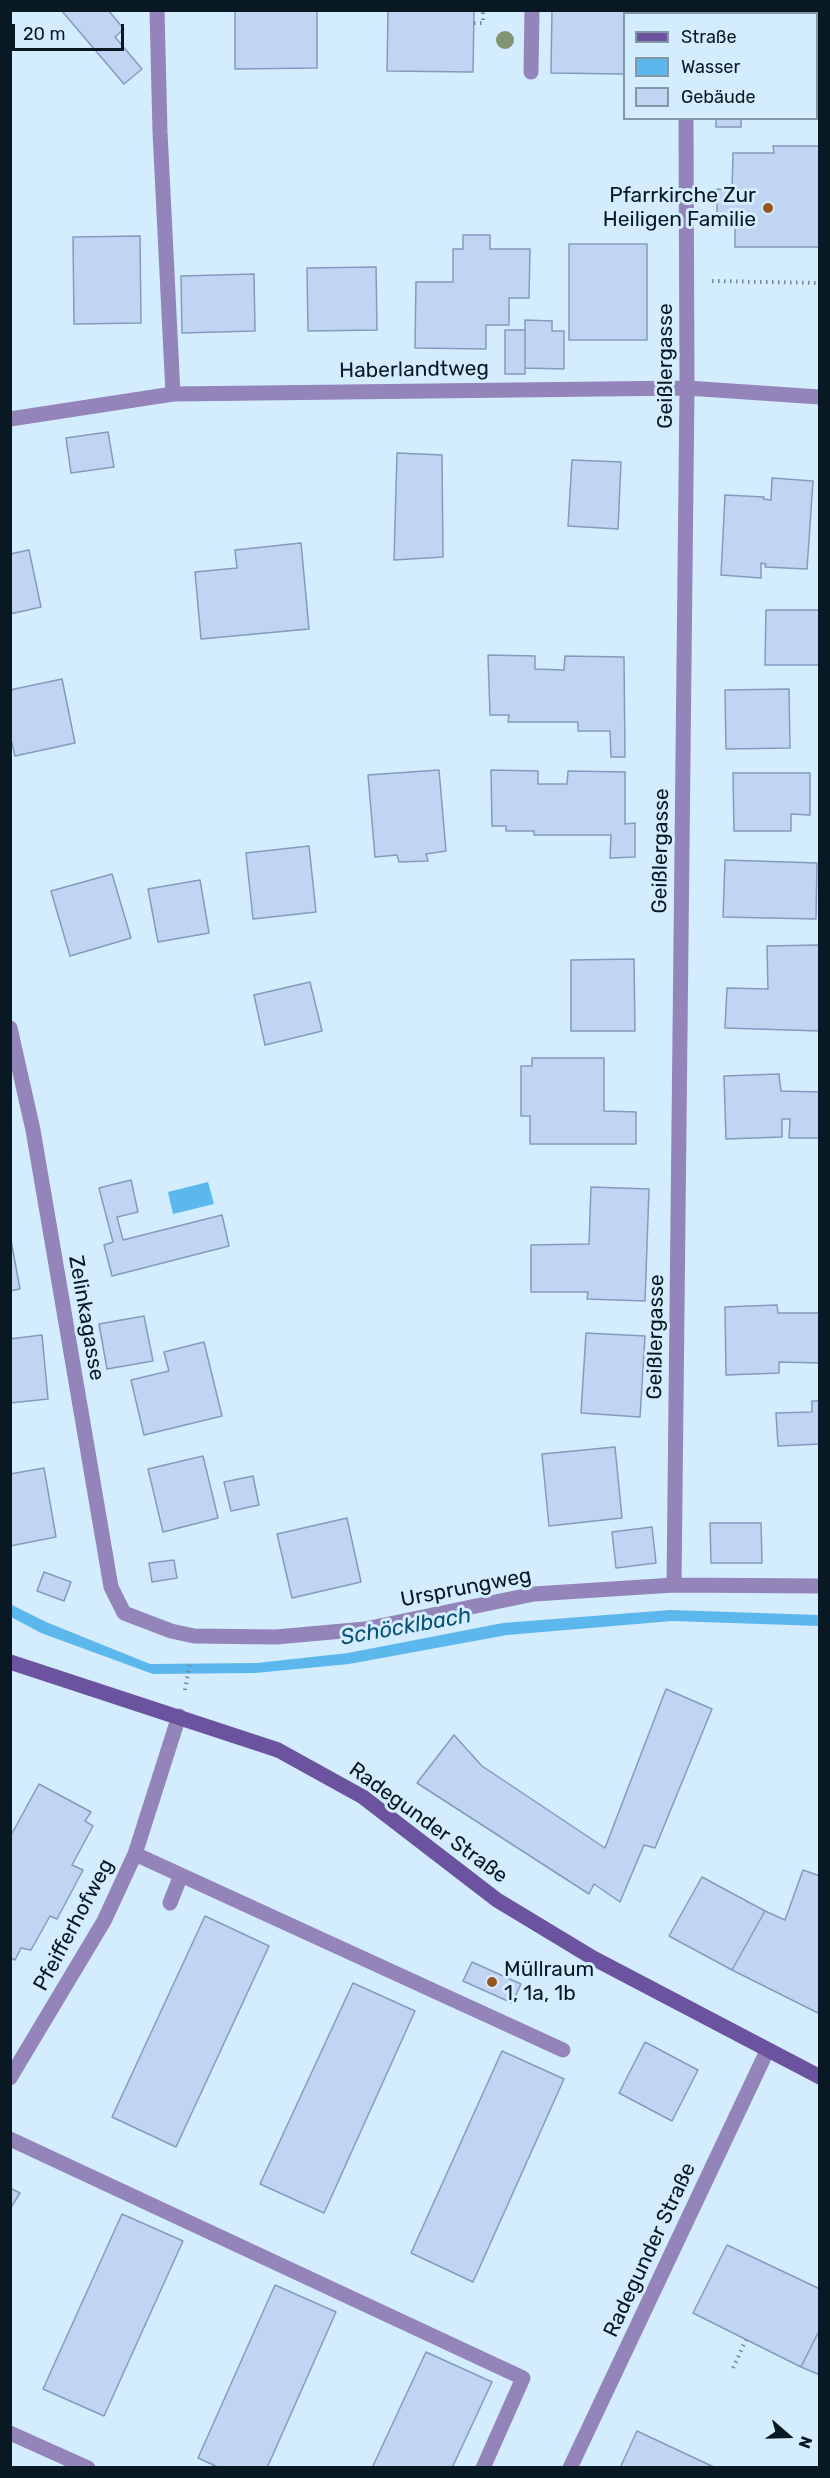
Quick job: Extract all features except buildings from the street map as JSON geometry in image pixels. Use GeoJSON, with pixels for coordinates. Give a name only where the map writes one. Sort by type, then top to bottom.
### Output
{"type":"FeatureCollection","features":[{"type":"Feature","properties":{"kind":"main road","name":"Radegunder Straße"},"geometry":{"type":"LineString","coordinates":[[10,1662],[278,1750],[363,1797],[497,1900],[593,1958],[819,2078]]}},
{"type":"Feature","properties":{"kind":"street"},"geometry":{"type":"LineString","coordinates":[[158,10],[160,132],[173,394]]}},
{"type":"Feature","properties":{"kind":"street"},"geometry":{"type":"LineString","coordinates":[[531,72],[532,10]]}},
{"type":"Feature","properties":{"kind":"street","name":"Geißlergasse"},"geometry":{"type":"LineString","coordinates":[[674,1585],[687,388],[686,120]]}},
{"type":"Feature","properties":{"kind":"street","name":"Haberlandtweg"},"geometry":{"type":"LineString","coordinates":[[10,419],[173,394],[687,388],[819,397]]}},
{"type":"Feature","properties":{"kind":"street","name":"Zelinkagasse"},"geometry":{"type":"LineString","coordinates":[[10,1028],[35,1141],[111,1587],[124,1613]]}},
{"type":"Feature","properties":{"kind":"street","name":"Ursprungweg"},"geometry":{"type":"LineString","coordinates":[[124,1613],[171,1631],[194,1636],[276,1637],[365,1629],[534,1594],[674,1585],[819,1586]]}},
{"type":"Feature","properties":{"kind":"street","name":"Pfeifferhofweg"},"geometry":{"type":"LineString","coordinates":[[10,2078],[104,1921],[135,1854],[179,1716]]}},
{"type":"Feature","properties":{"kind":"street"},"geometry":{"type":"LineString","coordinates":[[135,1854],[563,2050]]}},
{"type":"Feature","properties":{"kind":"street"},"geometry":{"type":"LineString","coordinates":[[171,1903],[181,1875]]}},
{"type":"Feature","properties":{"kind":"street","name":"Radegunder Straße"},"geometry":{"type":"LineString","coordinates":[[570,2468],[767,2051]]}},
{"type":"Feature","properties":{"kind":"street"},"geometry":{"type":"LineString","coordinates":[[10,2139],[523,2378],[483,2468]]}},
{"type":"Feature","properties":{"kind":"street"},"geometry":{"type":"LineString","coordinates":[[10,2433],[88,2468]]}},
{"type":"Feature","properties":{"kind":"path"},"geometry":{"type":"LineString","coordinates":[[474,23],[483,23],[483,10]]}},
{"type":"Feature","properties":{"kind":"path"},"geometry":{"type":"LineString","coordinates":[[687,281],[819,283]]}},
{"type":"Feature","properties":{"kind":"path"},"geometry":{"type":"LineString","coordinates":[[184,1684],[190,1661]]}},
{"type":"Feature","properties":{"kind":"path"},"geometry":{"type":"LineString","coordinates":[[733,2368],[746,2340]]}},
{"type":"Feature","properties":{"kind":"water"},"geometry":{"type":"Polygon","coordinates":[[[208,1182],[214,1204],[173,1214],[168,1192],[208,1182]]]}},
{"type":"Feature","properties":{"kind":"water","name":"Schöcklbach"},"geometry":{"type":"Polygon","coordinates":[[[10,1604],[46,1622],[150,1664],[257,1663],[348,1653],[503,1623],[670,1610],[819,1615],[820,1626],[672,1621],[507,1635],[349,1664],[255,1673],[153,1674],[41,1633],[11,1617],[10,1604]]]}},
{"type":"Feature","properties":{"kind":"place","name":"Pfarrkirche Zur Heiligen Familie"},"geometry":{"type":"Point","coordinates":[768,208]}},
{"type":"Feature","properties":{"kind":"place","name":"Müllraum 1, 1a, 1b"},"geometry":{"type":"Point","coordinates":[492,1982]}}]}
